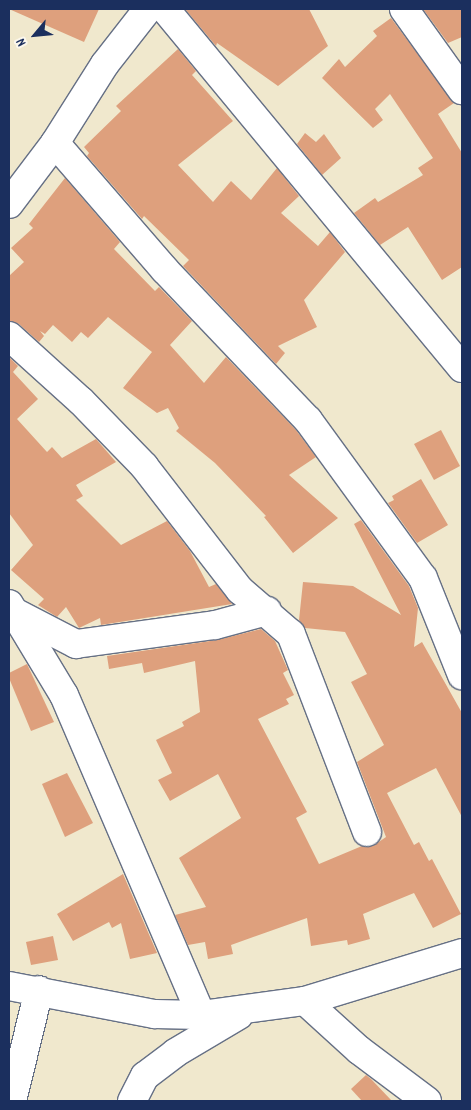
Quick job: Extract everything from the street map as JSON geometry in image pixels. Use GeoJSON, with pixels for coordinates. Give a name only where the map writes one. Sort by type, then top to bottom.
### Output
{"type":"FeatureCollection","features":[{"type":"Feature","properties":{"kind":"street"},"geometry":{"type":"LineString","coordinates":[[9,204],[55,144],[105,64],[148,9]]}},
{"type":"Feature","properties":{"kind":"street"},"geometry":{"type":"LineString","coordinates":[[165,9],[424,318],[462,368]]}},
{"type":"Feature","properties":{"kind":"street"},"geometry":{"type":"LineString","coordinates":[[404,9],[462,90]]}},
{"type":"Feature","properties":{"kind":"street"},"geometry":{"type":"LineString","coordinates":[[55,144],[165,270],[308,420],[423,578],[462,675]]}},
{"type":"Feature","properties":{"kind":"street"},"geometry":{"type":"LineString","coordinates":[[9,336],[81,401],[144,466],[240,590],[267,611],[291,634],[367,832]]}},
{"type":"Feature","properties":{"kind":"street"},"geometry":{"type":"LineString","coordinates":[[12,608],[76,644],[215,625],[267,611]]}},
{"type":"Feature","properties":{"kind":"street"},"geometry":{"type":"LineString","coordinates":[[12,608],[64,695],[201,1015]]}},
{"type":"Feature","properties":{"kind":"street"},"geometry":{"type":"LineString","coordinates":[[9,986],[39,990],[155,1014],[201,1015],[304,1000],[462,953]]}},
{"type":"Feature","properties":{"kind":"street"},"geometry":{"type":"LineString","coordinates":[[12,1101],[39,990]]}},
{"type":"Feature","properties":{"kind":"street"},"geometry":{"type":"LineString","coordinates":[[304,1000],[359,1050],[427,1101]]}},
{"type":"Feature","properties":{"kind":"street"},"geometry":{"type":"LineString","coordinates":[[132,1101],[145,1076],[175,1053],[250,1008]]}},
{"type":"Feature","properties":{"kind":"building"},"geometry":{"type":"Polygon","coordinates":[[[9,9],[99,9],[84,42],[9,9]]]}},
{"type":"Feature","properties":{"kind":"building"},"geometry":{"type":"Polygon","coordinates":[[[185,9],[309,9],[328,46],[278,86],[217,43],[216,46],[185,9]]]}},
{"type":"Feature","properties":{"kind":"building"},"geometry":{"type":"Polygon","coordinates":[[[423,9],[462,9],[462,37],[448,43],[423,9]]]}},
{"type":"Feature","properties":{"kind":"building"},"geometry":{"type":"Polygon","coordinates":[[[391,18],[454,103],[438,114],[462,153],[462,267],[442,280],[408,227],[380,245],[354,213],[375,198],[378,202],[423,175],[418,168],[433,158],[390,94],[375,109],[383,120],[373,128],[322,78],[339,59],[345,67],[377,36],[373,31],[391,18]]]}},
{"type":"Feature","properties":{"kind":"building"},"geometry":{"type":"Polygon","coordinates":[[[178,49],[196,71],[192,75],[233,121],[178,165],[213,202],[231,181],[251,200],[277,168],[299,196],[281,213],[318,246],[330,232],[345,252],[304,300],[317,327],[278,346],[285,353],[276,364],[183,266],[189,260],[144,216],[142,219],[87,156],[89,153],[84,147],[121,111],[116,106],[178,49]]]}},
{"type":"Feature","properties":{"kind":"building"},"geometry":{"type":"Polygon","coordinates":[[[305,133],[316,142],[324,134],[341,158],[322,175],[297,144],[305,133]]]}},
{"type":"Feature","properties":{"kind":"building"},"geometry":{"type":"Polygon","coordinates":[[[65,178],[120,242],[114,249],[155,291],[159,287],[192,321],[170,345],[204,383],[226,357],[296,430],[316,457],[289,475],[338,518],[293,553],[264,517],[266,516],[215,463],[176,431],[179,428],[168,408],[157,413],[123,388],[152,352],[108,317],[88,338],[81,332],[72,342],[53,325],[45,334],[40,331],[44,336],[39,342],[19,324],[9,321],[9,276],[24,262],[11,248],[33,228],[29,224],[65,178]]]}},
{"type":"Feature","properties":{"kind":"building"},"geometry":{"type":"Polygon","coordinates":[[[9,357],[18,366],[13,372],[38,399],[17,419],[47,452],[52,447],[62,458],[96,439],[116,462],[76,485],[83,496],[76,500],[121,545],[167,521],[190,551],[209,587],[216,584],[232,604],[101,625],[100,618],[79,628],[66,607],[57,617],[38,605],[44,599],[11,570],[33,545],[9,513],[9,357]]]}},
{"type":"Feature","properties":{"kind":"building"},"geometry":{"type":"Polygon","coordinates":[[[441,430],[460,466],[434,480],[414,444],[441,430]]]}},
{"type":"Feature","properties":{"kind":"building"},"geometry":{"type":"Polygon","coordinates":[[[421,479],[448,525],[417,543],[388,503],[394,500],[392,496],[421,479]]]}},
{"type":"Feature","properties":{"kind":"building"},"geometry":{"type":"Polygon","coordinates":[[[361,520],[409,586],[418,608],[414,647],[422,642],[462,713],[462,817],[436,768],[387,793],[414,845],[419,842],[429,861],[432,859],[461,914],[433,928],[414,893],[363,914],[370,939],[348,945],[347,940],[311,946],[307,918],[231,945],[233,954],[208,959],[205,942],[188,945],[175,915],[206,907],[179,858],[241,818],[218,774],[170,801],[158,780],[172,773],[156,740],[184,726],[182,722],[200,712],[195,661],[144,673],[142,663],[109,669],[107,656],[217,640],[261,629],[275,641],[288,670],[283,673],[294,695],[286,699],[289,704],[258,719],[307,812],[296,818],[319,864],[362,846],[373,846],[386,837],[357,762],[384,745],[351,682],[367,674],[345,632],[305,628],[299,620],[303,582],[353,586],[401,615],[354,524],[361,520]]]}},
{"type":"Feature","properties":{"kind":"building"},"geometry":{"type":"Polygon","coordinates":[[[27,664],[54,722],[31,731],[9,678],[9,673],[27,664]]]}},
{"type":"Feature","properties":{"kind":"building"},"geometry":{"type":"Polygon","coordinates":[[[67,773],[93,823],[65,837],[42,784],[67,773]]]}},
{"type":"Feature","properties":{"kind":"building"},"geometry":{"type":"Polygon","coordinates":[[[123,874],[157,953],[130,959],[121,923],[112,928],[109,922],[73,941],[57,914],[123,874]]]}},
{"type":"Feature","properties":{"kind":"building"},"geometry":{"type":"Polygon","coordinates":[[[53,936],[58,960],[31,965],[26,942],[53,936]]]}},
{"type":"Feature","properties":{"kind":"building"},"geometry":{"type":"Polygon","coordinates":[[[366,1075],[392,1101],[362,1101],[351,1089],[366,1075]]]}}]}
